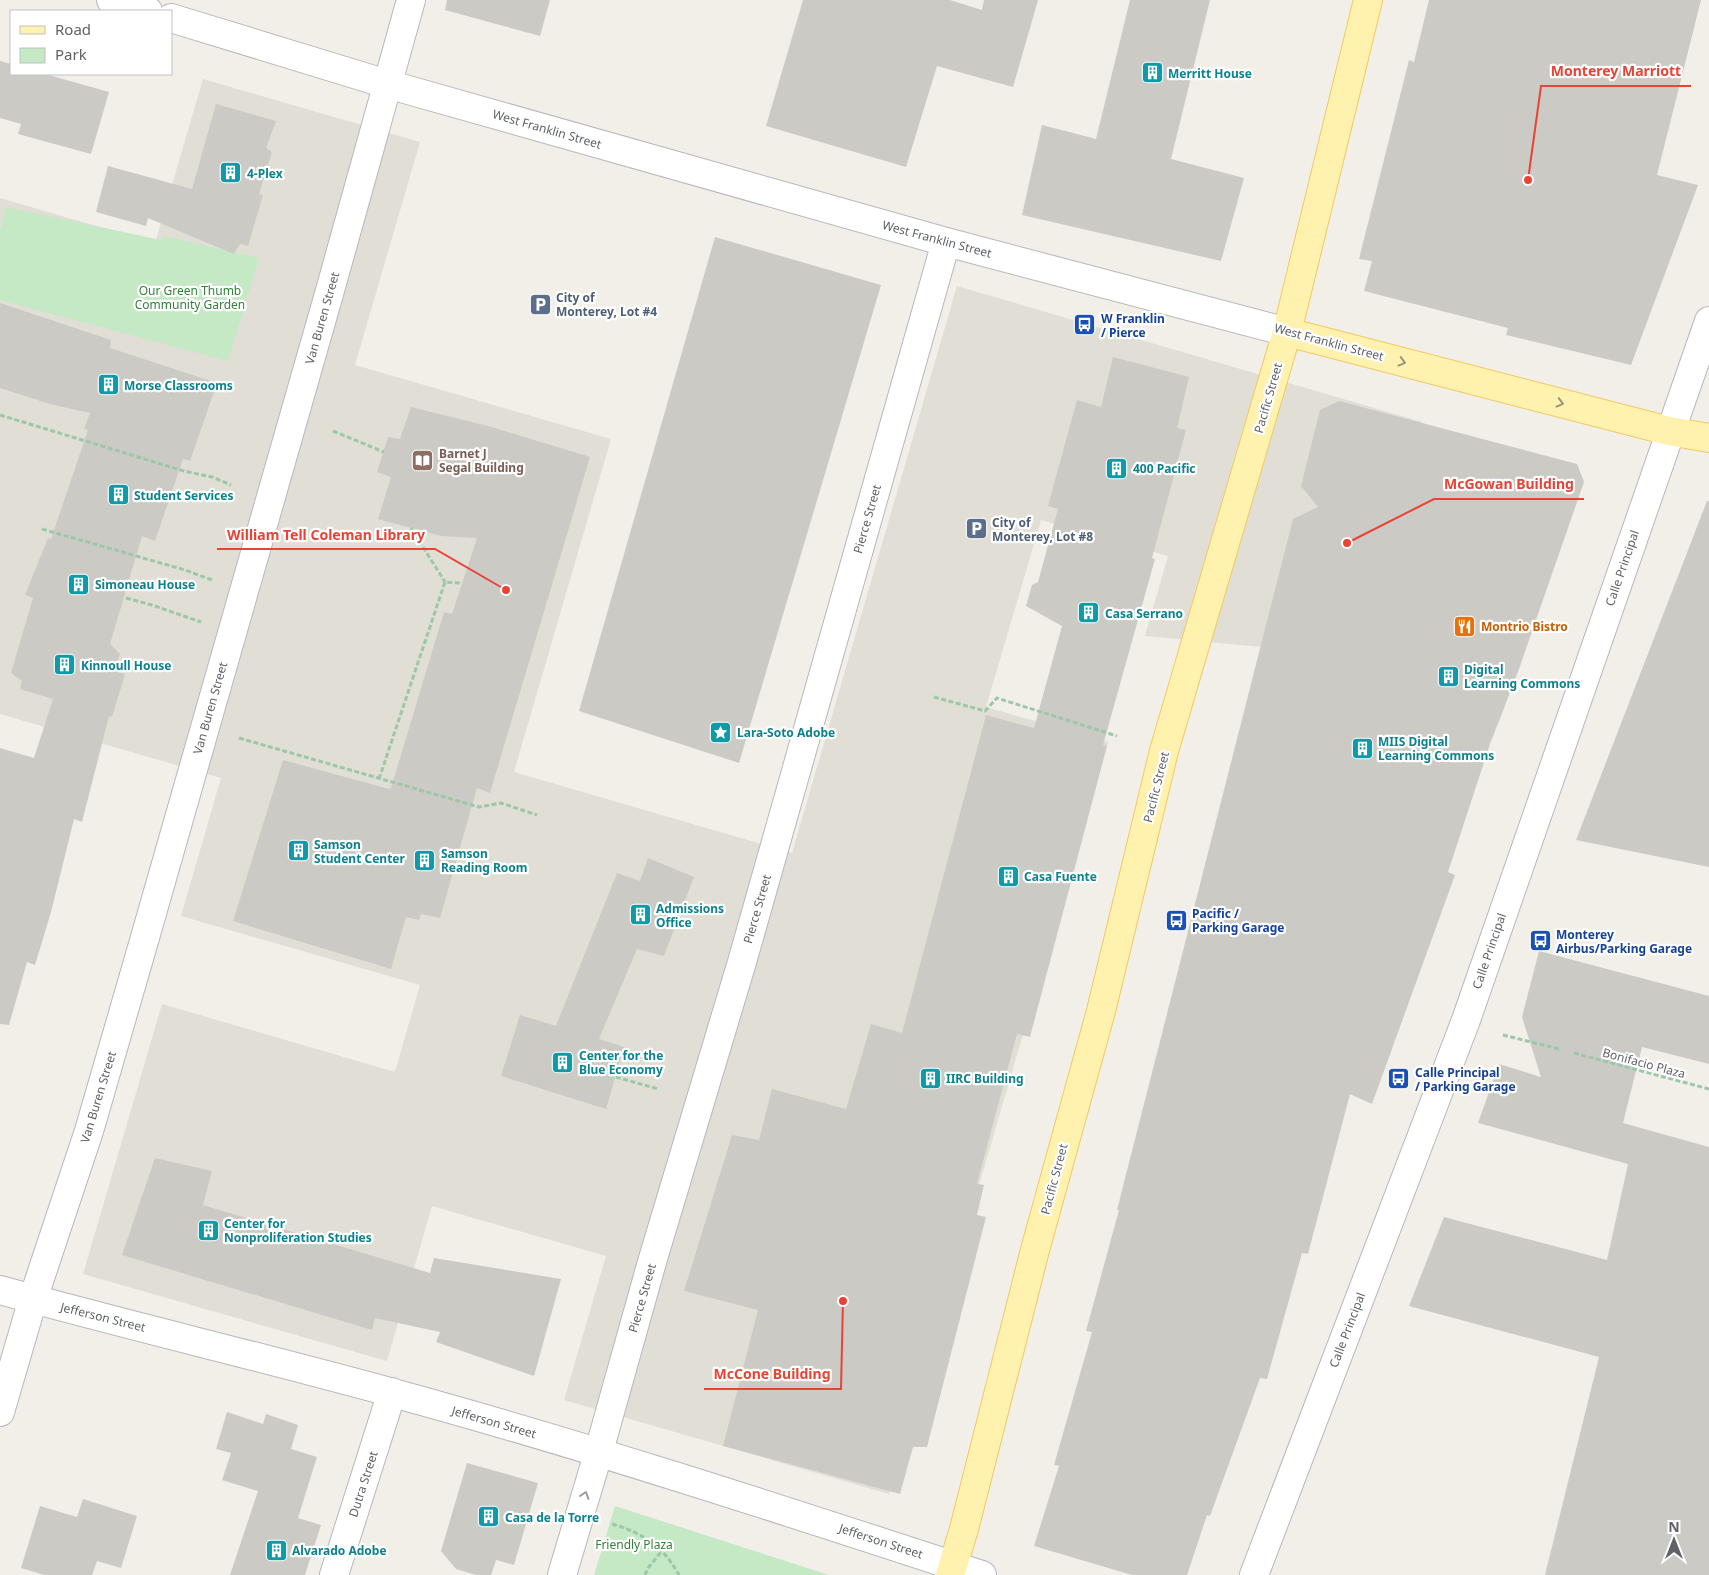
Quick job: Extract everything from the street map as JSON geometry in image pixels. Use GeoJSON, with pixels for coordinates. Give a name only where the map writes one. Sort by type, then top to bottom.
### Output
{"type":"FeatureCollection","features":[{"type":"Feature","properties":{"kind":"main road","name":"Pacific Street"},"geometry":{"type":"LineString","coordinates":[[952,1570],[967,1520],[1035,1250],[1101,1011],[1164,751],[1288,332],[1368,0]]}},
{"type":"Feature","properties":{"kind":"main road","name":"West Franklin Street"},"geometry":{"type":"LineString","coordinates":[[1288,332],[1669,432],[1709,438]]}},
{"type":"Feature","properties":{"kind":"street"},"geometry":{"type":"LineString","coordinates":[[111,0],[145,10]]}},
{"type":"Feature","properties":{"kind":"street","name":"Van Buren Street"},"geometry":{"type":"LineString","coordinates":[[0,1412],[33,1299],[89,1131],[411,0]]}},
{"type":"Feature","properties":{"kind":"street","name":"West Franklin Street"},"geometry":{"type":"LineString","coordinates":[[172,18],[387,84],[946,242],[1288,332]]}},
{"type":"Feature","properties":{"kind":"street","name":"Pierce Street"},"geometry":{"type":"LineString","coordinates":[[562,1575],[652,1262],[744,953],[946,242]]}},
{"type":"Feature","properties":{"kind":"street","name":"Calle Principal"},"geometry":{"type":"LineString","coordinates":[[1254,1575],[1466,1020],[1709,321]]}},
{"type":"Feature","properties":{"kind":"street","name":"Jefferson Street"},"geometry":{"type":"LineString","coordinates":[[0,1290],[392,1392],[599,1451],[905,1549],[952,1570],[982,1575]]}},
{"type":"Feature","properties":{"kind":"street","name":"Dutra Street"},"geometry":{"type":"LineString","coordinates":[[334,1575],[392,1392]]}},
{"type":"Feature","properties":{"kind":"path"},"geometry":{"type":"LineString","coordinates":[[0,415],[184,471],[212,477],[231,485]]}},
{"type":"Feature","properties":{"kind":"path"},"geometry":{"type":"LineString","coordinates":[[333,431],[384,452]]}},
{"type":"Feature","properties":{"kind":"path"},"geometry":{"type":"LineString","coordinates":[[411,528],[445,582]]}},
{"type":"Feature","properties":{"kind":"path"},"geometry":{"type":"LineString","coordinates":[[42,529],[185,570],[243,592]]}},
{"type":"Feature","properties":{"kind":"path"},"geometry":{"type":"LineString","coordinates":[[445,582],[460,583]]}},
{"type":"Feature","properties":{"kind":"path"},"geometry":{"type":"LineString","coordinates":[[379,779],[445,582]]}},
{"type":"Feature","properties":{"kind":"path"},"geometry":{"type":"LineString","coordinates":[[126,598],[168,610],[232,634]]}},
{"type":"Feature","properties":{"kind":"path"},"geometry":{"type":"LineString","coordinates":[[934,697],[985,711],[997,698],[1117,736]]}},
{"type":"Feature","properties":{"kind":"path"},"geometry":{"type":"LineString","coordinates":[[204,728],[479,807],[501,803],[537,815]]}},
{"type":"Feature","properties":{"kind":"path"},"geometry":{"type":"LineString","coordinates":[[1503,1035],[1559,1049]]}},
{"type":"Feature","properties":{"kind":"path","name":"Bonifacio Plaza"},"geometry":{"type":"LineString","coordinates":[[1574,1053],[1709,1089]]}},
{"type":"Feature","properties":{"kind":"path"},"geometry":{"type":"LineString","coordinates":[[616,1077],[658,1089]]}},
{"type":"Feature","properties":{"kind":"path"},"geometry":{"type":"LineString","coordinates":[[579,1515],[635,1531],[662,1551],[672,1562],[679,1575]]}},
{"type":"Feature","properties":{"kind":"path"},"geometry":{"type":"LineString","coordinates":[[645,1575],[648,1568],[662,1551]]}},
{"type":"Feature","properties":{"kind":"shaded area"},"geometry":{"type":"Polygon","coordinates":[[[203,79],[420,142],[355,365],[611,439],[514,772],[792,853],[957,286],[1422,422],[1398,509],[1516,675],[1499,722],[1262,647],[1145,636],[1168,556],[1041,520],[986,707],[1108,742],[889,1494],[564,1400],[606,1256],[432,1206],[387,1361],[83,1274],[162,1004],[395,1072],[420,985],[181,916],[221,778],[0,714],[0,198],[155,243],[203,79]]]}},
{"type":"Feature","properties":{"kind":"green space","name":"Our Green Thumb Community Garden"},"geometry":{"type":"Polygon","coordinates":[[[6,207],[161,240],[164,236],[259,258],[228,361],[0,300],[0,232],[6,207]]]}},
{"type":"Feature","properties":{"kind":"green space","name":"Friendly Plaza"},"geometry":{"type":"Polygon","coordinates":[[[615,1506],[829,1575],[594,1575],[615,1506]]]}},
{"type":"Feature","properties":{"kind":"building"},"geometry":{"type":"Polygon","coordinates":[[[447,0],[550,0],[540,36],[445,10],[447,0]]]}},
{"type":"Feature","properties":{"kind":"building"},"geometry":{"type":"Polygon","coordinates":[[[803,0],[950,0],[982,10],[984,0],[1038,0],[1013,87],[937,66],[906,167],[766,126],[803,0]]]}},
{"type":"Feature","properties":{"kind":"building"},"geometry":{"type":"Polygon","coordinates":[[[1130,0],[1210,0],[1171,159],[1244,178],[1221,261],[1022,215],[1042,125],[1096,139],[1130,0]]]}},
{"type":"Feature","properties":{"kind":"building"},"geometry":{"type":"Polygon","coordinates":[[[1429,0],[1701,0],[1657,175],[1698,185],[1631,365],[1506,335],[1508,328],[1364,291],[1372,261],[1359,259],[1409,60],[1414,62],[1429,0]]]}},
{"type":"Feature","properties":{"kind":"building"},"geometry":{"type":"Polygon","coordinates":[[[0,61],[10,64],[10,75],[49,75],[109,92],[91,154],[18,134],[21,124],[0,118],[0,61]]]}},
{"type":"Feature","properties":{"kind":"building","name":"4-Plex"},"geometry":{"type":"Polygon","coordinates":[[[216,104],[276,121],[266,148],[272,152],[259,194],[263,195],[248,246],[240,244],[234,254],[148,218],[146,226],[96,212],[108,166],[192,189],[216,104]]]}},
{"type":"Feature","properties":{"kind":"building"},"geometry":{"type":"Polygon","coordinates":[[[715,237],[881,285],[739,763],[579,711],[715,237]]]}},
{"type":"Feature","properties":{"kind":"building"},"geometry":{"type":"Polygon","coordinates":[[[0,303],[111,340],[110,348],[217,383],[190,461],[183,459],[155,541],[142,536],[110,644],[120,654],[114,671],[125,674],[112,717],[109,716],[82,822],[74,819],[51,912],[35,965],[27,962],[9,1025],[0,1024],[0,748],[34,758],[53,699],[20,689],[22,681],[11,673],[33,598],[25,595],[48,538],[51,539],[88,430],[84,429],[90,413],[50,404],[0,388],[0,303]]]}},
{"type":"Feature","properties":{"kind":"building"},"geometry":{"type":"Polygon","coordinates":[[[1113,357],[1189,377],[1177,428],[1186,430],[1152,558],[1155,559],[1103,745],[1107,746],[1030,1037],[1017,1034],[977,1184],[984,1185],[977,1215],[986,1217],[927,1447],[913,1447],[900,1494],[723,1446],[758,1310],[684,1291],[732,1135],[759,1140],[772,1089],[846,1109],[871,1024],[902,1033],[986,715],[1034,728],[1062,626],[1026,606],[1032,585],[1038,582],[1058,509],[1048,506],[1077,400],[1101,407],[1113,357]]]}},
{"type":"Feature","properties":{"kind":"building"},"geometry":{"type":"Polygon","coordinates":[[[1339,401],[1577,464],[1584,482],[1519,669],[1490,744],[1448,872],[1455,875],[1372,1104],[1350,1094],[1308,1254],[1302,1253],[1267,1379],[1260,1378],[1210,1516],[1207,1515],[1187,1575],[1132,1575],[1034,1546],[1059,1466],[1054,1465],[1092,1332],[1086,1331],[1119,1210],[1117,1210],[1293,519],[1318,507],[1301,486],[1320,410],[1339,401]]]}},
{"type":"Feature","properties":{"kind":"building"},"geometry":{"type":"Polygon","coordinates":[[[411,407],[488,426],[590,457],[490,793],[477,788],[440,918],[421,914],[419,920],[406,917],[391,969],[233,921],[283,760],[391,788],[444,612],[452,614],[477,538],[441,536],[378,519],[391,477],[377,472],[388,437],[400,439],[411,407]]]}},
{"type":"Feature","properties":{"kind":"building"},"geometry":{"type":"Polygon","coordinates":[[[1707,501],[1709,501],[1709,867],[1576,840],[1707,501]]]}},
{"type":"Feature","properties":{"kind":"building"},"geometry":{"type":"Polygon","coordinates":[[[648,858],[694,877],[664,956],[637,949],[599,1039],[624,1047],[606,1109],[501,1076],[520,1015],[556,1026],[617,873],[640,881],[648,858]]]}},
{"type":"Feature","properties":{"kind":"building"},"geometry":{"type":"Polygon","coordinates":[[[1539,951],[1709,996],[1709,1064],[1642,1047],[1623,1123],[1709,1147],[1709,1575],[1545,1575],[1599,1357],[1409,1306],[1444,1217],[1607,1260],[1628,1164],[1478,1123],[1499,1064],[1541,1077],[1522,1017],[1539,951]]]}},
{"type":"Feature","properties":{"kind":"building"},"geometry":{"type":"Polygon","coordinates":[[[155,1158],[212,1171],[203,1205],[430,1273],[434,1258],[561,1279],[534,1376],[436,1342],[440,1332],[375,1318],[372,1330],[122,1255],[155,1158]]]}},
{"type":"Feature","properties":{"kind":"building"},"geometry":{"type":"Polygon","coordinates":[[[227,1412],[263,1424],[266,1414],[298,1425],[291,1449],[317,1457],[298,1518],[321,1525],[305,1575],[230,1575],[258,1491],[222,1480],[231,1453],[216,1449],[227,1412]]]}},
{"type":"Feature","properties":{"kind":"building","name":"Casa de la Torre"},"geometry":{"type":"Polygon","coordinates":[[[467,1463],[538,1483],[514,1565],[496,1560],[491,1575],[476,1575],[456,1569],[441,1551],[467,1463]]]}},
{"type":"Feature","properties":{"kind":"building"},"geometry":{"type":"Polygon","coordinates":[[[83,1499],[137,1516],[121,1568],[97,1561],[92,1575],[44,1575],[21,1568],[40,1506],[77,1517],[83,1499]]]}},
{"type":"Feature","properties":{"kind":"place","name":"Merritt House"},"geometry":{"type":"Point","coordinates":[1152,73]}},
{"type":"Feature","properties":{"kind":"place","name":"4-Plex"},"geometry":{"type":"Point","coordinates":[231,173]}},
{"type":"Feature","properties":{"kind":"place","name":"Monterey Marriott"},"geometry":{"type":"Point","coordinates":[1528,180]}},
{"type":"Feature","properties":{"kind":"place","name":"City of Monterey, Lot #4"},"geometry":{"type":"Point","coordinates":[540,304]}},
{"type":"Feature","properties":{"kind":"place","name":"W Franklin / Pierce"},"geometry":{"type":"Point","coordinates":[1085,325]}},
{"type":"Feature","properties":{"kind":"place","name":"Morse Classrooms"},"geometry":{"type":"Point","coordinates":[108,385]}},
{"type":"Feature","properties":{"kind":"place","name":"Barnet J Segal Building"},"geometry":{"type":"Point","coordinates":[423,460]}},
{"type":"Feature","properties":{"kind":"place","name":"400 Pacific"},"geometry":{"type":"Point","coordinates":[1117,468]}},
{"type":"Feature","properties":{"kind":"place","name":"Student Services"},"geometry":{"type":"Point","coordinates":[118,495]}},
{"type":"Feature","properties":{"kind":"place","name":"City of Monterey, Lot #8"},"geometry":{"type":"Point","coordinates":[976,529]}},
{"type":"Feature","properties":{"kind":"place","name":"McGowan Building"},"geometry":{"type":"Point","coordinates":[1347,543]}},
{"type":"Feature","properties":{"kind":"place","name":"Simoneau House"},"geometry":{"type":"Point","coordinates":[79,584]}},
{"type":"Feature","properties":{"kind":"place","name":"William Tell Coleman Library"},"geometry":{"type":"Point","coordinates":[506,590]}},
{"type":"Feature","properties":{"kind":"place","name":"Casa Serrano"},"geometry":{"type":"Point","coordinates":[1089,613]}},
{"type":"Feature","properties":{"kind":"place","name":"Montrio Bistro"},"geometry":{"type":"Point","coordinates":[1465,626]}},
{"type":"Feature","properties":{"kind":"place","name":"Kinnoull House"},"geometry":{"type":"Point","coordinates":[65,665]}},
{"type":"Feature","properties":{"kind":"place","name":"Digital Learning Commons"},"geometry":{"type":"Point","coordinates":[1448,676]}},
{"type":"Feature","properties":{"kind":"place","name":"Lara-Soto Adobe"},"geometry":{"type":"Point","coordinates":[721,732]}},
{"type":"Feature","properties":{"kind":"place","name":"MIIS Digital Learning Commons"},"geometry":{"type":"Point","coordinates":[1362,748]}},
{"type":"Feature","properties":{"kind":"place","name":"Samson Student Center"},"geometry":{"type":"Point","coordinates":[298,851]}},
{"type":"Feature","properties":{"kind":"place","name":"Samson Reading Room"},"geometry":{"type":"Point","coordinates":[425,860]}},
{"type":"Feature","properties":{"kind":"place","name":"Casa Fuente"},"geometry":{"type":"Point","coordinates":[1008,876]}},
{"type":"Feature","properties":{"kind":"place","name":"Admissions Office"},"geometry":{"type":"Point","coordinates":[640,915]}},
{"type":"Feature","properties":{"kind":"place","name":"Pacific / Parking Garage"},"geometry":{"type":"Point","coordinates":[1176,920]}},
{"type":"Feature","properties":{"kind":"place","name":"Monterey Airbus/Parking Garage"},"geometry":{"type":"Point","coordinates":[1540,941]}},
{"type":"Feature","properties":{"kind":"place","name":"Center for the Blue Economy"},"geometry":{"type":"Point","coordinates":[563,1062]}},
{"type":"Feature","properties":{"kind":"place","name":"IIRC Building"},"geometry":{"type":"Point","coordinates":[930,1078]}},
{"type":"Feature","properties":{"kind":"place","name":"Calle Principal / Parking Garage"},"geometry":{"type":"Point","coordinates":[1399,1079]}},
{"type":"Feature","properties":{"kind":"place","name":"Center for Nonproliferation Studies"},"geometry":{"type":"Point","coordinates":[208,1230]}},
{"type":"Feature","properties":{"kind":"place","name":"McCone Building"},"geometry":{"type":"Point","coordinates":[843,1301]}},
{"type":"Feature","properties":{"kind":"place","name":"Casa de la Torre"},"geometry":{"type":"Point","coordinates":[489,1517]}},
{"type":"Feature","properties":{"kind":"place","name":"Alvarado Adobe"},"geometry":{"type":"Point","coordinates":[276,1550]}}]}
